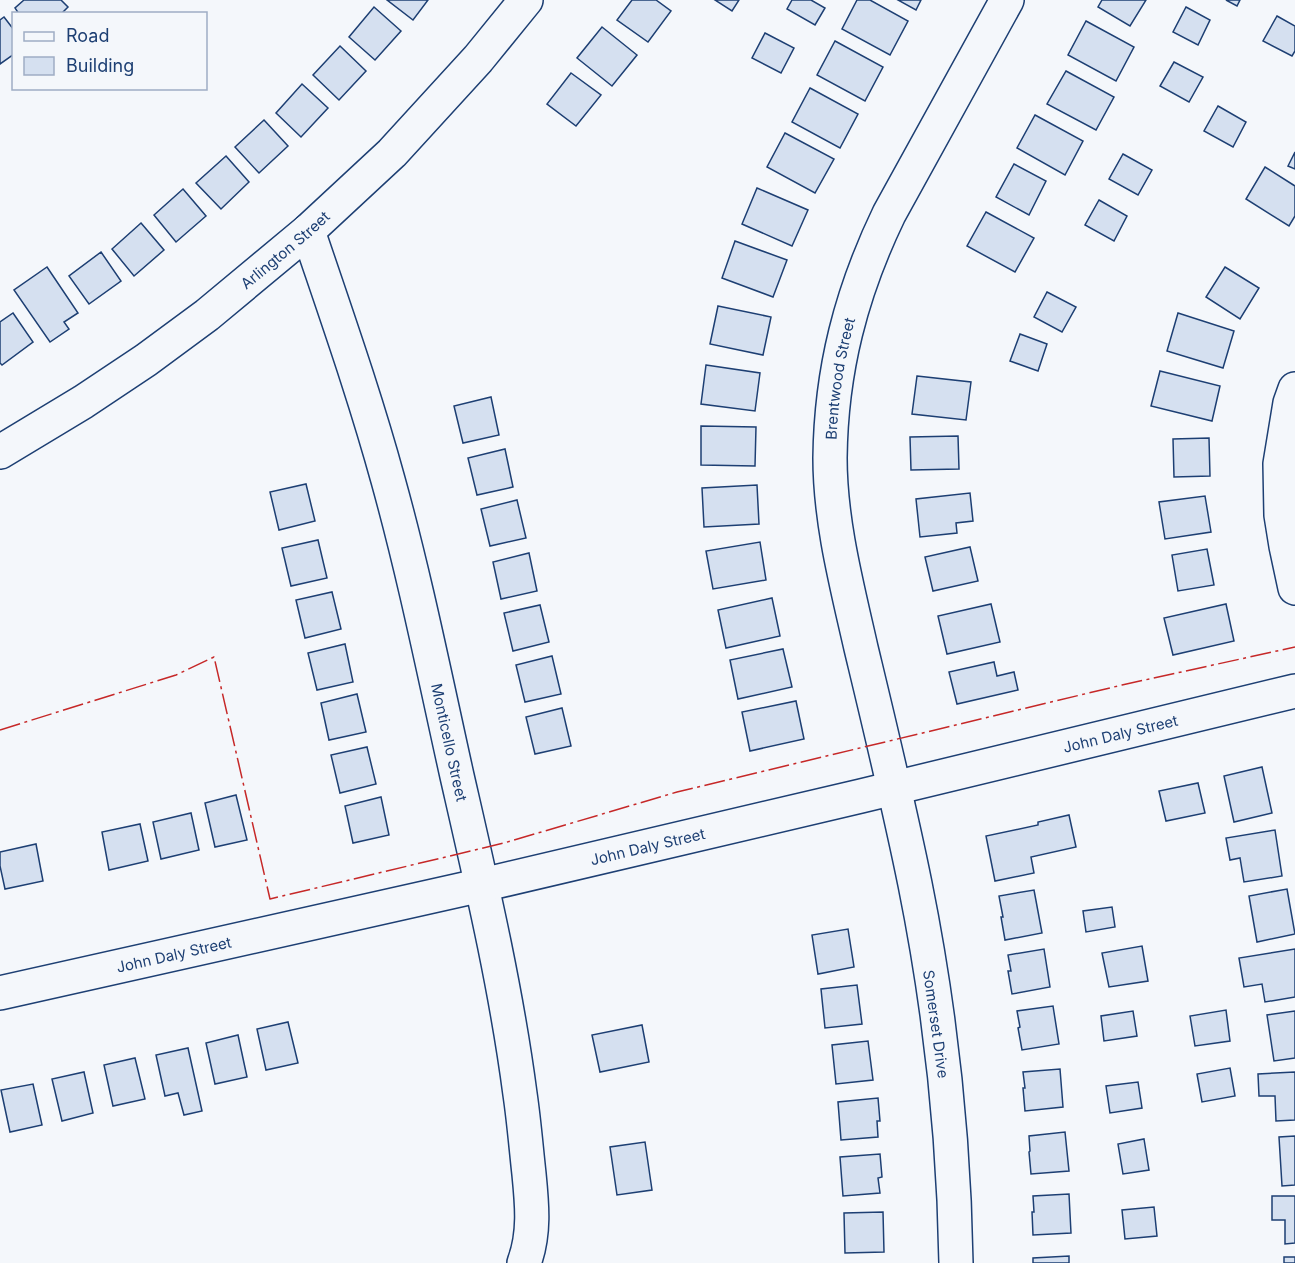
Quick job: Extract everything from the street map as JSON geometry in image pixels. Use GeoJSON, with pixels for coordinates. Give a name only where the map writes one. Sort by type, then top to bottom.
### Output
{"type":"FeatureCollection","features":[{"type":"Feature","properties":{"kind":"street","name":"Arlington Street"},"geometry":{"type":"LineString","coordinates":[[0,452],[83,402],[146,360],[207,315],[309,231],[392,153],[478,60],[526,0]]}},
{"type":"Feature","properties":{"kind":"street","name":"Brentwood Street"},"geometry":{"type":"LineString","coordinates":[[895,788],[843,568],[832,502],[830,459],[832,405],[840,352],[854,300],[872,249],[1006,0]]}},
{"type":"Feature","properties":{"kind":"street","name":"Monticello Street"},"geometry":{"type":"LineString","coordinates":[[309,231],[356,370],[388,480],[409,562],[506,998],[525,1130],[533,1215],[531,1239],[524,1263]]}},
{"type":"Feature","properties":{"kind":"street"},"geometry":{"type":"LineString","coordinates":[[1295,389],[1290,403],[1280,464],[1281,515],[1295,588]]}},
{"type":"Feature","properties":{"kind":"street","name":"John Daly Street"},"geometry":{"type":"LineString","coordinates":[[0,993],[482,885],[1295,691]]}},
{"type":"Feature","properties":{"kind":"street","name":"Somerset Drive"},"geometry":{"type":"LineString","coordinates":[[895,788],[938,1019],[949,1124],[956,1263]]}},
{"type":"Feature","properties":{"kind":"building"},"geometry":{"type":"Polygon","coordinates":[[[24,0],[61,0],[68,7],[63,12],[18,12],[15,8],[24,0]]]}},
{"type":"Feature","properties":{"kind":"building"},"geometry":{"type":"Polygon","coordinates":[[[387,0],[428,0],[413,20],[387,0]]]}},
{"type":"Feature","properties":{"kind":"building"},"geometry":{"type":"Polygon","coordinates":[[[632,0],[656,0],[671,11],[648,42],[617,20],[632,0]]]}},
{"type":"Feature","properties":{"kind":"building"},"geometry":{"type":"Polygon","coordinates":[[[715,0],[739,0],[732,11],[715,0]]]}},
{"type":"Feature","properties":{"kind":"building"},"geometry":{"type":"Polygon","coordinates":[[[792,0],[811,0],[825,8],[815,25],[787,9],[792,0]]]}},
{"type":"Feature","properties":{"kind":"building"},"geometry":{"type":"Polygon","coordinates":[[[857,0],[870,0],[908,21],[890,55],[842,29],[857,0]]]}},
{"type":"Feature","properties":{"kind":"building"},"geometry":{"type":"Polygon","coordinates":[[[898,0],[921,0],[916,10],[898,0]]]}},
{"type":"Feature","properties":{"kind":"building"},"geometry":{"type":"Polygon","coordinates":[[[1102,0],[1146,0],[1130,26],[1098,7],[1102,0]]]}},
{"type":"Feature","properties":{"kind":"building"},"geometry":{"type":"Polygon","coordinates":[[[1226,0],[1240,0],[1237,6],[1226,0]]]}},
{"type":"Feature","properties":{"kind":"building"},"geometry":{"type":"Polygon","coordinates":[[[374,7],[401,31],[375,60],[349,37],[374,7]]]}},
{"type":"Feature","properties":{"kind":"building"},"geometry":{"type":"Polygon","coordinates":[[[1186,7],[1210,20],[1198,45],[1173,32],[1186,7]]]}},
{"type":"Feature","properties":{"kind":"building"},"geometry":{"type":"Polygon","coordinates":[[[1277,16],[1295,26],[1295,51],[1292,56],[1263,41],[1277,16]]]}},
{"type":"Feature","properties":{"kind":"building"},"geometry":{"type":"Polygon","coordinates":[[[4,17],[12,27],[12,55],[0,64],[0,20],[4,17]]]}},
{"type":"Feature","properties":{"kind":"building"},"geometry":{"type":"Polygon","coordinates":[[[1086,21],[1134,47],[1116,81],[1068,55],[1086,21]]]}},
{"type":"Feature","properties":{"kind":"building"},"geometry":{"type":"Polygon","coordinates":[[[602,27],[637,55],[612,86],[577,58],[602,27]]]}},
{"type":"Feature","properties":{"kind":"building"},"geometry":{"type":"Polygon","coordinates":[[[765,33],[794,48],[781,73],[752,58],[765,33]]]}},
{"type":"Feature","properties":{"kind":"building"},"geometry":{"type":"Polygon","coordinates":[[[835,41],[883,67],[865,101],[817,75],[835,41]]]}},
{"type":"Feature","properties":{"kind":"building"},"geometry":{"type":"Polygon","coordinates":[[[340,46],[366,71],[339,100],[313,75],[340,46]]]}},
{"type":"Feature","properties":{"kind":"building"},"geometry":{"type":"Polygon","coordinates":[[[1174,62],[1203,77],[1189,102],[1160,86],[1174,62]]]}},
{"type":"Feature","properties":{"kind":"building"},"geometry":{"type":"Polygon","coordinates":[[[1066,71],[1114,97],[1096,130],[1047,104],[1066,71]]]}},
{"type":"Feature","properties":{"kind":"building"},"geometry":{"type":"Polygon","coordinates":[[[571,73],[601,95],[576,126],[547,104],[571,73]]]}},
{"type":"Feature","properties":{"kind":"building"},"geometry":{"type":"Polygon","coordinates":[[[302,84],[328,108],[301,137],[276,113],[302,84]]]}},
{"type":"Feature","properties":{"kind":"building"},"geometry":{"type":"Polygon","coordinates":[[[810,88],[858,114],[840,148],[792,122],[810,88]]]}},
{"type":"Feature","properties":{"kind":"building"},"geometry":{"type":"Polygon","coordinates":[[[1218,106],[1246,122],[1233,147],[1204,131],[1218,106]]]}},
{"type":"Feature","properties":{"kind":"building"},"geometry":{"type":"Polygon","coordinates":[[[1035,115],[1083,141],[1065,175],[1017,148],[1035,115]]]}},
{"type":"Feature","properties":{"kind":"building"},"geometry":{"type":"Polygon","coordinates":[[[264,120],[288,146],[259,173],[235,147],[264,120]]]}},
{"type":"Feature","properties":{"kind":"building"},"geometry":{"type":"Polygon","coordinates":[[[785,133],[834,159],[815,193],[767,167],[785,133]]]}},
{"type":"Feature","properties":{"kind":"building"},"geometry":{"type":"Polygon","coordinates":[[[1295,152],[1295,169],[1288,166],[1295,152]]]}},
{"type":"Feature","properties":{"kind":"building"},"geometry":{"type":"Polygon","coordinates":[[[1123,154],[1152,170],[1138,195],[1109,179],[1123,154]]]}},
{"type":"Feature","properties":{"kind":"building"},"geometry":{"type":"Polygon","coordinates":[[[226,156],[249,182],[221,209],[196,183],[226,156]]]}},
{"type":"Feature","properties":{"kind":"building"},"geometry":{"type":"Polygon","coordinates":[[[1014,164],[1046,181],[1029,215],[996,197],[1014,164]]]}},
{"type":"Feature","properties":{"kind":"building"},"geometry":{"type":"Polygon","coordinates":[[[1265,167],[1295,186],[1295,216],[1289,226],[1246,199],[1265,167]]]}},
{"type":"Feature","properties":{"kind":"building"},"geometry":{"type":"Polygon","coordinates":[[[757,188],[808,210],[792,246],[742,224],[757,188]]]}},
{"type":"Feature","properties":{"kind":"building"},"geometry":{"type":"Polygon","coordinates":[[[183,189],[206,216],[176,242],[154,215],[183,189]]]}},
{"type":"Feature","properties":{"kind":"building"},"geometry":{"type":"Polygon","coordinates":[[[1099,200],[1127,216],[1114,241],[1085,225],[1099,200]]]}},
{"type":"Feature","properties":{"kind":"building"},"geometry":{"type":"Polygon","coordinates":[[[986,212],[1034,238],[1015,272],[967,246],[986,212]]]}},
{"type":"Feature","properties":{"kind":"building"},"geometry":{"type":"Polygon","coordinates":[[[141,223],[164,250],[134,276],[112,249],[141,223]]]}},
{"type":"Feature","properties":{"kind":"building"},"geometry":{"type":"Polygon","coordinates":[[[735,241],[787,260],[773,297],[722,278],[735,241]]]}},
{"type":"Feature","properties":{"kind":"building"},"geometry":{"type":"Polygon","coordinates":[[[101,252],[121,281],[89,304],[69,276],[101,252]]]}},
{"type":"Feature","properties":{"kind":"building"},"geometry":{"type":"Polygon","coordinates":[[[47,267],[78,313],[64,322],[69,329],[50,342],[14,290],[47,267]]]}},
{"type":"Feature","properties":{"kind":"building"},"geometry":{"type":"Polygon","coordinates":[[[1225,267],[1259,288],[1240,319],[1206,297],[1225,267]]]}},
{"type":"Feature","properties":{"kind":"building"},"geometry":{"type":"Polygon","coordinates":[[[1047,292],[1076,307],[1062,332],[1034,317],[1047,292]]]}},
{"type":"Feature","properties":{"kind":"building"},"geometry":{"type":"Polygon","coordinates":[[[718,306],[771,317],[763,355],[710,344],[718,306]]]}},
{"type":"Feature","properties":{"kind":"building"},"geometry":{"type":"Polygon","coordinates":[[[13,313],[33,342],[2,365],[0,363],[0,322],[13,313]]]}},
{"type":"Feature","properties":{"kind":"building"},"geometry":{"type":"Polygon","coordinates":[[[1178,313],[1234,331],[1223,368],[1167,351],[1178,313]]]}},
{"type":"Feature","properties":{"kind":"building"},"geometry":{"type":"Polygon","coordinates":[[[1020,334],[1047,344],[1038,371],[1010,361],[1020,334]]]}},
{"type":"Feature","properties":{"kind":"building"},"geometry":{"type":"Polygon","coordinates":[[[706,365],[760,373],[755,411],[701,404],[706,365]]]}},
{"type":"Feature","properties":{"kind":"building"},"geometry":{"type":"Polygon","coordinates":[[[1160,371],[1220,386],[1212,421],[1151,406],[1160,371]]]}},
{"type":"Feature","properties":{"kind":"building"},"geometry":{"type":"Polygon","coordinates":[[[917,376],[971,382],[966,420],[912,414],[917,376]]]}},
{"type":"Feature","properties":{"kind":"building"},"geometry":{"type":"Polygon","coordinates":[[[491,397],[499,435],[463,443],[454,406],[491,397]]]}},
{"type":"Feature","properties":{"kind":"building"},"geometry":{"type":"Polygon","coordinates":[[[701,426],[756,427],[755,466],[701,465],[701,426]]]}},
{"type":"Feature","properties":{"kind":"building"},"geometry":{"type":"Polygon","coordinates":[[[958,436],[959,469],[911,470],[910,437],[958,436]]]}},
{"type":"Feature","properties":{"kind":"building"},"geometry":{"type":"Polygon","coordinates":[[[1209,438],[1210,476],[1174,477],[1173,439],[1209,438]]]}},
{"type":"Feature","properties":{"kind":"building"},"geometry":{"type":"Polygon","coordinates":[[[505,449],[513,487],[477,495],[468,458],[505,449]]]}},
{"type":"Feature","properties":{"kind":"building"},"geometry":{"type":"Polygon","coordinates":[[[306,484],[315,521],[279,530],[270,492],[306,484]]]}},
{"type":"Feature","properties":{"kind":"building"},"geometry":{"type":"Polygon","coordinates":[[[757,485],[759,524],[704,527],[702,488],[757,485]]]}},
{"type":"Feature","properties":{"kind":"building"},"geometry":{"type":"Polygon","coordinates":[[[970,493],[973,521],[956,523],[957,533],[920,537],[916,499],[970,493]]]}},
{"type":"Feature","properties":{"kind":"building"},"geometry":{"type":"Polygon","coordinates":[[[1205,496],[1211,532],[1165,539],[1159,502],[1205,496]]]}},
{"type":"Feature","properties":{"kind":"building"},"geometry":{"type":"Polygon","coordinates":[[[517,500],[526,538],[490,546],[481,509],[517,500]]]}},
{"type":"Feature","properties":{"kind":"building"},"geometry":{"type":"Polygon","coordinates":[[[318,540],[327,578],[291,586],[282,548],[318,540]]]}},
{"type":"Feature","properties":{"kind":"building"},"geometry":{"type":"Polygon","coordinates":[[[760,542],[766,580],[713,589],[706,551],[760,542]]]}},
{"type":"Feature","properties":{"kind":"building"},"geometry":{"type":"Polygon","coordinates":[[[970,547],[978,581],[933,591],[925,557],[970,547]]]}},
{"type":"Feature","properties":{"kind":"building"},"geometry":{"type":"Polygon","coordinates":[[[1207,549],[1214,585],[1178,591],[1172,555],[1207,549]]]}},
{"type":"Feature","properties":{"kind":"building"},"geometry":{"type":"Polygon","coordinates":[[[529,553],[537,591],[501,599],[493,562],[529,553]]]}},
{"type":"Feature","properties":{"kind":"building"},"geometry":{"type":"Polygon","coordinates":[[[332,592],[341,629],[305,638],[296,600],[332,592]]]}},
{"type":"Feature","properties":{"kind":"building"},"geometry":{"type":"Polygon","coordinates":[[[772,598],[780,636],[726,648],[718,610],[772,598]]]}},
{"type":"Feature","properties":{"kind":"building"},"geometry":{"type":"Polygon","coordinates":[[[991,604],[1000,642],[947,654],[938,616],[991,604]]]}},
{"type":"Feature","properties":{"kind":"building"},"geometry":{"type":"Polygon","coordinates":[[[1226,604],[1234,641],[1173,655],[1164,618],[1226,604]]]}},
{"type":"Feature","properties":{"kind":"building"},"geometry":{"type":"Polygon","coordinates":[[[540,605],[549,642],[513,651],[504,613],[540,605]]]}},
{"type":"Feature","properties":{"kind":"building"},"geometry":{"type":"Polygon","coordinates":[[[345,644],[353,682],[317,690],[308,653],[345,644]]]}},
{"type":"Feature","properties":{"kind":"building"},"geometry":{"type":"Polygon","coordinates":[[[783,649],[792,687],[738,699],[730,660],[783,649]]]}},
{"type":"Feature","properties":{"kind":"building"},"geometry":{"type":"Polygon","coordinates":[[[552,656],[561,694],[525,702],[516,665],[552,656]]]}},
{"type":"Feature","properties":{"kind":"building"},"geometry":{"type":"Polygon","coordinates":[[[994,662],[997,676],[1014,672],[1018,690],[957,704],[949,672],[994,662]]]}},
{"type":"Feature","properties":{"kind":"building"},"geometry":{"type":"Polygon","coordinates":[[[357,694],[366,732],[329,740],[321,703],[357,694]]]}},
{"type":"Feature","properties":{"kind":"building"},"geometry":{"type":"Polygon","coordinates":[[[796,701],[804,739],[750,751],[742,712],[796,701]]]}},
{"type":"Feature","properties":{"kind":"building"},"geometry":{"type":"Polygon","coordinates":[[[562,708],[571,746],[535,754],[526,717],[562,708]]]}},
{"type":"Feature","properties":{"kind":"building"},"geometry":{"type":"Polygon","coordinates":[[[367,747],[376,784],[340,793],[331,755],[367,747]]]}},
{"type":"Feature","properties":{"kind":"building"},"geometry":{"type":"Polygon","coordinates":[[[1262,767],[1272,813],[1234,822],[1224,776],[1262,767]]]}},
{"type":"Feature","properties":{"kind":"building"},"geometry":{"type":"Polygon","coordinates":[[[1198,783],[1205,813],[1166,821],[1159,791],[1198,783]]]}},
{"type":"Feature","properties":{"kind":"building"},"geometry":{"type":"Polygon","coordinates":[[[236,795],[247,840],[215,847],[205,803],[236,795]]]}},
{"type":"Feature","properties":{"kind":"building"},"geometry":{"type":"Polygon","coordinates":[[[381,797],[389,835],[353,843],[345,806],[381,797]]]}},
{"type":"Feature","properties":{"kind":"building"},"geometry":{"type":"Polygon","coordinates":[[[191,813],[199,850],[161,859],[153,822],[191,813]]]}},
{"type":"Feature","properties":{"kind":"building"},"geometry":{"type":"Polygon","coordinates":[[[1069,815],[1076,847],[1031,857],[1034,873],[995,881],[986,836],[1038,825],[1038,822],[1069,815]]]}},
{"type":"Feature","properties":{"kind":"building"},"geometry":{"type":"Polygon","coordinates":[[[140,824],[148,861],[109,870],[102,832],[140,824]]]}},
{"type":"Feature","properties":{"kind":"building"},"geometry":{"type":"Polygon","coordinates":[[[1275,830],[1282,876],[1244,882],[1240,858],[1230,860],[1226,838],[1275,830]]]}},
{"type":"Feature","properties":{"kind":"building"},"geometry":{"type":"Polygon","coordinates":[[[36,844],[43,881],[5,889],[0,866],[0,852],[36,844]]]}},
{"type":"Feature","properties":{"kind":"building"},"geometry":{"type":"Polygon","coordinates":[[[1287,889],[1295,934],[1257,942],[1249,896],[1287,889]]]}},
{"type":"Feature","properties":{"kind":"building"},"geometry":{"type":"Polygon","coordinates":[[[1034,890],[1042,933],[1005,940],[999,896],[1034,890]]]}},
{"type":"Feature","properties":{"kind":"building"},"geometry":{"type":"Polygon","coordinates":[[[1112,907],[1115,927],[1086,932],[1083,911],[1112,907]]]}},
{"type":"Feature","properties":{"kind":"building"},"geometry":{"type":"Polygon","coordinates":[[[848,929],[854,967],[818,974],[812,935],[848,929]]]}},
{"type":"Feature","properties":{"kind":"building"},"geometry":{"type":"Polygon","coordinates":[[[1142,946],[1148,981],[1109,987],[1102,953],[1142,946]]]}},
{"type":"Feature","properties":{"kind":"building"},"geometry":{"type":"Polygon","coordinates":[[[1044,949],[1050,987],[1012,994],[1008,955],[1044,949]]]}},
{"type":"Feature","properties":{"kind":"building"},"geometry":{"type":"Polygon","coordinates":[[[1295,949],[1295,997],[1265,1002],[1262,984],[1244,987],[1239,958],[1295,949]]]}},
{"type":"Feature","properties":{"kind":"building"},"geometry":{"type":"Polygon","coordinates":[[[857,985],[862,1024],[825,1028],[821,989],[857,985]]]}},
{"type":"Feature","properties":{"kind":"building"},"geometry":{"type":"Polygon","coordinates":[[[1053,1006],[1059,1044],[1022,1050],[1017,1011],[1053,1006]]]}},
{"type":"Feature","properties":{"kind":"building"},"geometry":{"type":"Polygon","coordinates":[[[1226,1010],[1230,1041],[1195,1046],[1190,1016],[1226,1010]]]}},
{"type":"Feature","properties":{"kind":"building"},"geometry":{"type":"Polygon","coordinates":[[[1133,1011],[1137,1036],[1104,1041],[1101,1016],[1133,1011]]]}},
{"type":"Feature","properties":{"kind":"building"},"geometry":{"type":"Polygon","coordinates":[[[1295,1011],[1295,1058],[1274,1061],[1267,1015],[1295,1011]]]}},
{"type":"Feature","properties":{"kind":"building"},"geometry":{"type":"Polygon","coordinates":[[[288,1022],[298,1063],[266,1070],[257,1029],[288,1022]]]}},
{"type":"Feature","properties":{"kind":"building"},"geometry":{"type":"Polygon","coordinates":[[[642,1025],[649,1062],[600,1072],[592,1035],[642,1025]]]}},
{"type":"Feature","properties":{"kind":"building"},"geometry":{"type":"Polygon","coordinates":[[[238,1035],[247,1077],[215,1084],[206,1043],[238,1035]]]}},
{"type":"Feature","properties":{"kind":"building"},"geometry":{"type":"Polygon","coordinates":[[[868,1041],[873,1080],[836,1084],[832,1045],[868,1041]]]}},
{"type":"Feature","properties":{"kind":"building"},"geometry":{"type":"Polygon","coordinates":[[[188,1048],[202,1111],[184,1115],[178,1093],[165,1096],[156,1055],[188,1048]]]}},
{"type":"Feature","properties":{"kind":"building"},"geometry":{"type":"Polygon","coordinates":[[[135,1058],[145,1099],[113,1106],[104,1065],[135,1058]]]}},
{"type":"Feature","properties":{"kind":"building"},"geometry":{"type":"Polygon","coordinates":[[[1230,1068],[1235,1096],[1202,1102],[1197,1074],[1230,1068]]]}},
{"type":"Feature","properties":{"kind":"building"},"geometry":{"type":"Polygon","coordinates":[[[1060,1069],[1063,1107],[1025,1111],[1023,1072],[1060,1069]]]}},
{"type":"Feature","properties":{"kind":"building"},"geometry":{"type":"Polygon","coordinates":[[[84,1072],[93,1113],[62,1121],[52,1079],[84,1072]]]}},
{"type":"Feature","properties":{"kind":"building"},"geometry":{"type":"Polygon","coordinates":[[[1295,1072],[1295,1120],[1276,1121],[1275,1096],[1259,1096],[1258,1074],[1295,1072]]]}},
{"type":"Feature","properties":{"kind":"building"},"geometry":{"type":"Polygon","coordinates":[[[1138,1082],[1142,1108],[1110,1113],[1106,1086],[1138,1082]]]}},
{"type":"Feature","properties":{"kind":"building"},"geometry":{"type":"Polygon","coordinates":[[[33,1084],[42,1125],[10,1132],[1,1090],[33,1084]]]}},
{"type":"Feature","properties":{"kind":"building"},"geometry":{"type":"Polygon","coordinates":[[[878,1098],[880,1121],[877,1121],[878,1137],[841,1140],[838,1102],[878,1098]]]}},
{"type":"Feature","properties":{"kind":"building"},"geometry":{"type":"Polygon","coordinates":[[[1065,1132],[1069,1171],[1031,1174],[1029,1136],[1065,1132]]]}},
{"type":"Feature","properties":{"kind":"building"},"geometry":{"type":"Polygon","coordinates":[[[1295,1136],[1295,1185],[1282,1186],[1279,1137],[1295,1136]]]}},
{"type":"Feature","properties":{"kind":"building"},"geometry":{"type":"Polygon","coordinates":[[[1144,1139],[1149,1170],[1123,1174],[1118,1144],[1144,1139]]]}},
{"type":"Feature","properties":{"kind":"building"},"geometry":{"type":"Polygon","coordinates":[[[645,1142],[652,1190],[617,1195],[610,1147],[645,1142]]]}},
{"type":"Feature","properties":{"kind":"building"},"geometry":{"type":"Polygon","coordinates":[[[880,1154],[882,1177],[878,1178],[880,1193],[843,1196],[840,1157],[880,1154]]]}},
{"type":"Feature","properties":{"kind":"building"},"geometry":{"type":"Polygon","coordinates":[[[1069,1194],[1071,1233],[1033,1235],[1033,1196],[1069,1194]]]}},
{"type":"Feature","properties":{"kind":"building"},"geometry":{"type":"Polygon","coordinates":[[[1272,1196],[1295,1196],[1295,1243],[1285,1244],[1285,1220],[1272,1220],[1272,1196]]]}},
{"type":"Feature","properties":{"kind":"building"},"geometry":{"type":"Polygon","coordinates":[[[1154,1207],[1157,1236],[1125,1239],[1122,1210],[1154,1207]]]}},
{"type":"Feature","properties":{"kind":"building"},"geometry":{"type":"Polygon","coordinates":[[[883,1212],[884,1252],[845,1253],[844,1213],[883,1212]]]}},
{"type":"Feature","properties":{"kind":"building"},"geometry":{"type":"Polygon","coordinates":[[[1069,1256],[1069,1263],[1033,1263],[1033,1258],[1069,1256]]]}},
{"type":"Feature","properties":{"kind":"building"},"geometry":{"type":"Polygon","coordinates":[[[1284,1257],[1295,1257],[1295,1263],[1284,1263],[1284,1257]]]}},
{"type":"Feature","properties":{"kind":"power"},"geometry":{"type":"LineString","coordinates":[[0,730],[176,675],[214,657],[270,899],[504,843],[677,792],[1122,685],[1295,647]]}}]}
